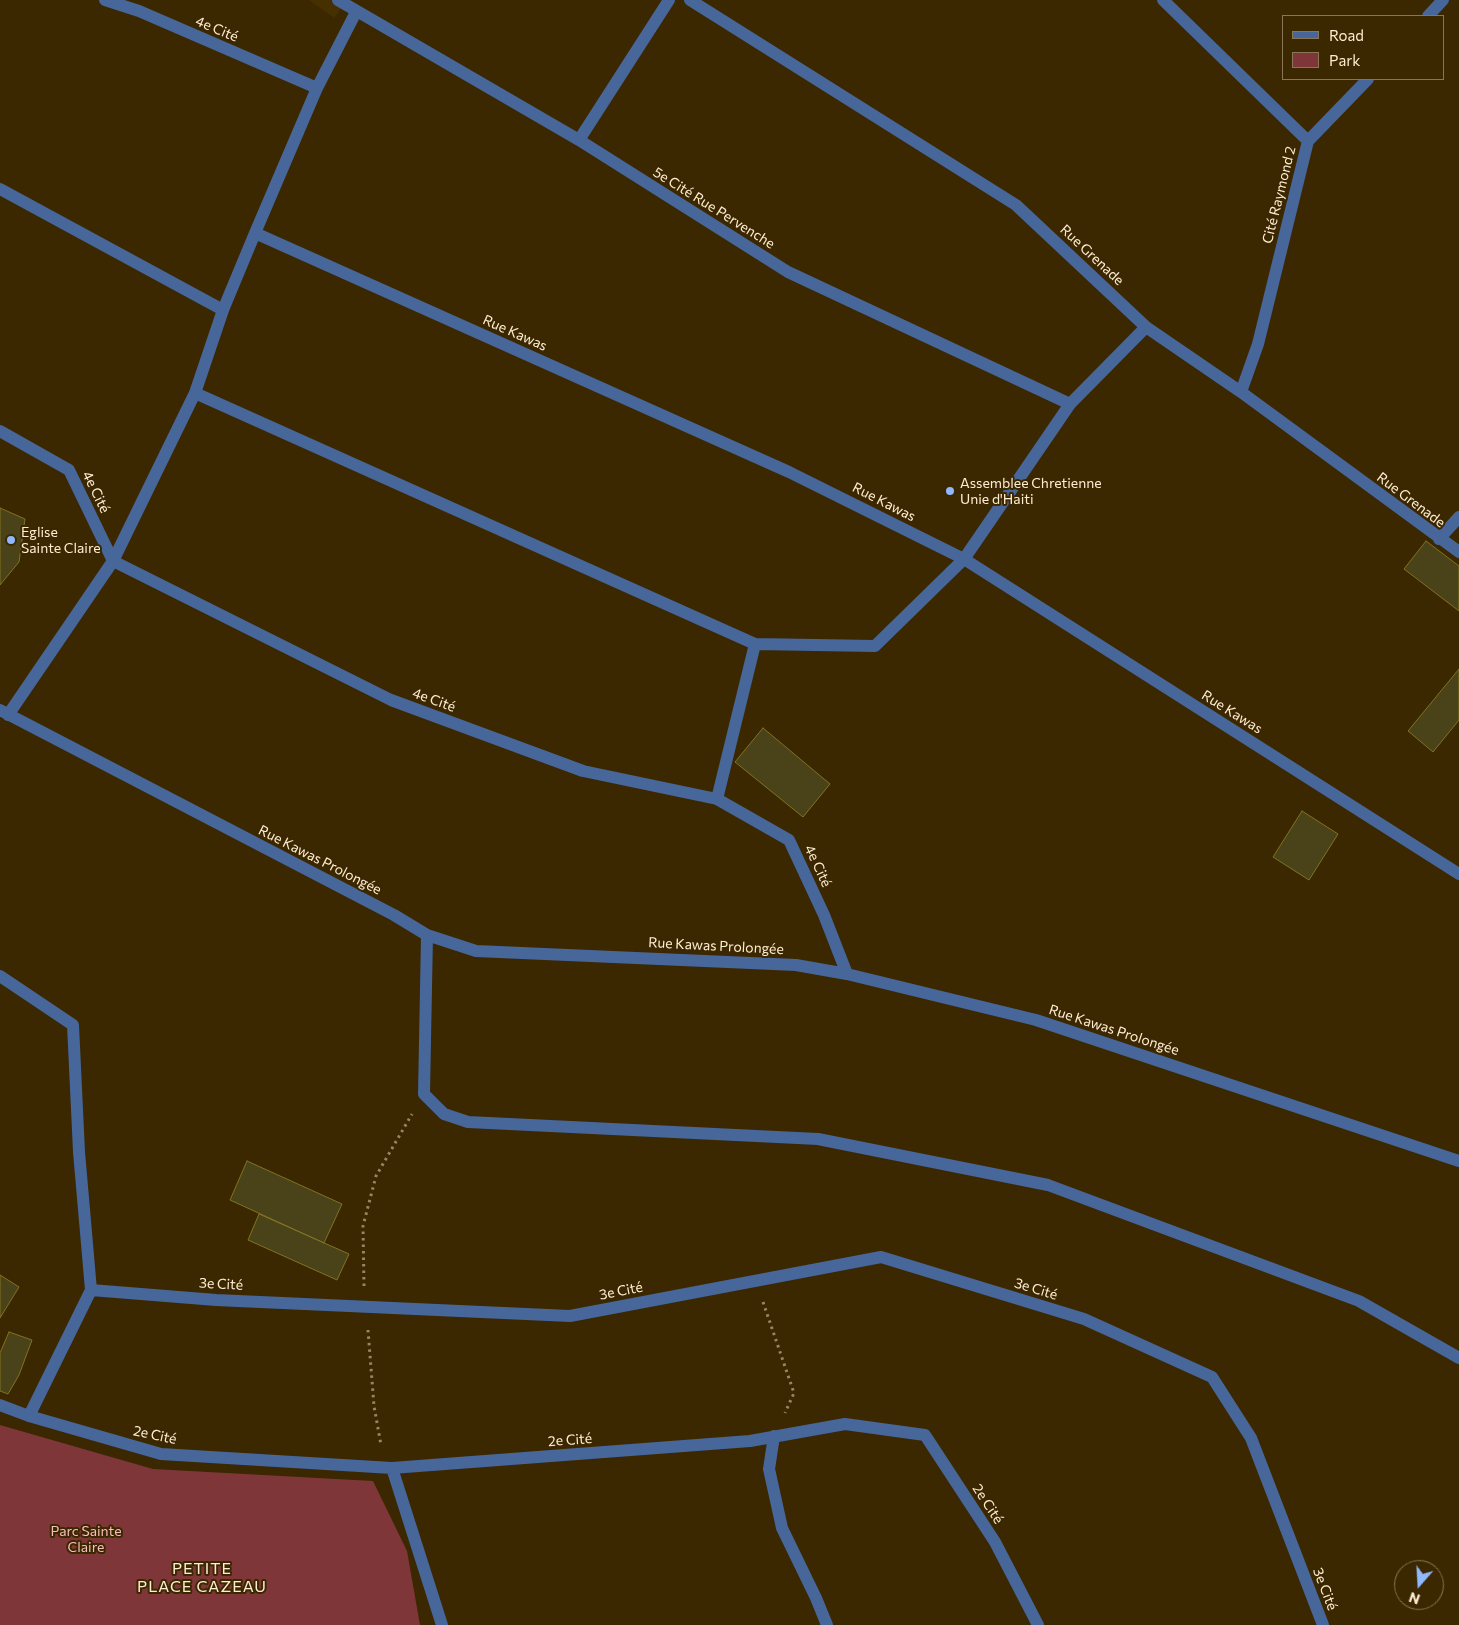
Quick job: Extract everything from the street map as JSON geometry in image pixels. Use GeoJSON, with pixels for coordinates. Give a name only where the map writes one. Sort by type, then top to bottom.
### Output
{"type":"FeatureCollection","features":[{"type":"Feature","properties":{"kind":"street","name":"4e Cité"},"geometry":{"type":"LineString","coordinates":[[105,0],[140,11],[317,88]]}},
{"type":"Feature","properties":{"kind":"street","name":"5e Cité Rue Pervenche"},"geometry":{"type":"LineString","coordinates":[[338,0],[579,140],[788,272],[1070,404]]}},
{"type":"Feature","properties":{"kind":"street"},"geometry":{"type":"LineString","coordinates":[[579,140],[669,0]]}},
{"type":"Feature","properties":{"kind":"street","name":"Rue Grenade"},"geometry":{"type":"LineString","coordinates":[[690,0],[1016,205],[1146,327],[1241,392],[1459,552]]}},
{"type":"Feature","properties":{"kind":"street","name":"Cité Raymond 2"},"geometry":{"type":"LineString","coordinates":[[1163,0],[1308,141],[1258,344],[1241,392]]}},
{"type":"Feature","properties":{"kind":"street"},"geometry":{"type":"LineString","coordinates":[[1429,15],[1443,0]]}},
{"type":"Feature","properties":{"kind":"street"},"geometry":{"type":"LineString","coordinates":[[4,713],[113,561],[195,393],[223,310],[255,232],[317,88],[356,12]]}},
{"type":"Feature","properties":{"kind":"street"},"geometry":{"type":"LineString","coordinates":[[1308,141],[1367,80]]}},
{"type":"Feature","properties":{"kind":"street"},"geometry":{"type":"LineString","coordinates":[[0,189],[223,310]]}},
{"type":"Feature","properties":{"kind":"street","name":"Rue Kawas"},"geometry":{"type":"LineString","coordinates":[[255,232],[789,472],[964,559],[1459,874]]}},
{"type":"Feature","properties":{"kind":"street"},"geometry":{"type":"LineString","coordinates":[[195,393],[756,644],[875,646],[964,559],[1070,404],[1146,327]]}},
{"type":"Feature","properties":{"kind":"street","name":"4e Cité"},"geometry":{"type":"LineString","coordinates":[[0,431],[69,470],[113,561],[391,700],[583,771],[717,799],[789,840],[824,915],[847,974]]}},
{"type":"Feature","properties":{"kind":"street"},"geometry":{"type":"LineString","coordinates":[[1439,539],[1459,517]]}},
{"type":"Feature","properties":{"kind":"street"},"geometry":{"type":"LineString","coordinates":[[717,799],[756,644]]}},
{"type":"Feature","properties":{"kind":"street","name":"Rue Kawas Prolongée"},"geometry":{"type":"LineString","coordinates":[[4,713],[394,915],[427,935],[476,951],[796,965],[847,974],[1036,1020],[1459,1161]]}},
{"type":"Feature","properties":{"kind":"street"},"geometry":{"type":"LineString","coordinates":[[427,935],[424,1094],[444,1114],[468,1122],[818,1139],[1048,1185],[1360,1302],[1459,1358]]}},
{"type":"Feature","properties":{"kind":"street"},"geometry":{"type":"LineString","coordinates":[[0,976],[73,1025],[78,1152],[91,1290],[29,1416]]}},
{"type":"Feature","properties":{"kind":"street","name":"3e Cité"},"geometry":{"type":"LineString","coordinates":[[91,1290],[216,1300],[570,1316],[881,1257],[1084,1319],[1212,1377],[1251,1438],[1323,1625]]}},
{"type":"Feature","properties":{"kind":"street","name":"2e Cité"},"geometry":{"type":"LineString","coordinates":[[0,1405],[29,1416],[161,1454],[392,1468],[750,1441],[845,1424],[925,1435],[995,1542],[1038,1625]]}},
{"type":"Feature","properties":{"kind":"street"},"geometry":{"type":"LineString","coordinates":[[774,1436],[769,1469],[782,1528],[827,1625]]}},
{"type":"Feature","properties":{"kind":"street"},"geometry":{"type":"LineString","coordinates":[[392,1468],[442,1625]]}},
{"type":"Feature","properties":{"kind":"path"},"geometry":{"type":"LineString","coordinates":[[392,1468],[381,1449],[374,1406],[371,1348],[365,1306],[363,1226],[376,1176],[424,1094]]}},
{"type":"Feature","properties":{"kind":"path"},"geometry":{"type":"LineString","coordinates":[[755,1280],[794,1393]]}},
{"type":"Feature","properties":{"kind":"shaded area"},"geometry":{"type":"Polygon","coordinates":[[[309,0],[348,0],[334,18],[309,0]]]}},
{"type":"Feature","properties":{"kind":"green space","name":"Parc Sainte Claire"},"geometry":{"type":"Polygon","coordinates":[[[0,1425],[153,1469],[373,1481],[407,1551],[420,1625],[0,1625],[0,1425]]]}},
{"type":"Feature","properties":{"kind":"building","name":"Eglise Sainte Claire"},"geometry":{"type":"Polygon","coordinates":[[[0,508],[25,519],[19,562],[0,585],[0,508]]]}},
{"type":"Feature","properties":{"kind":"building"},"geometry":{"type":"Polygon","coordinates":[[[1426,541],[1459,566],[1459,611],[1404,569],[1426,541]]]}},
{"type":"Feature","properties":{"kind":"building"},"geometry":{"type":"Polygon","coordinates":[[[1459,669],[1459,720],[1433,752],[1408,731],[1459,669]]]}},
{"type":"Feature","properties":{"kind":"building"},"geometry":{"type":"Polygon","coordinates":[[[763,728],[830,784],[803,817],[735,762],[763,728]]]}},
{"type":"Feature","properties":{"kind":"building"},"geometry":{"type":"Polygon","coordinates":[[[1302,811],[1338,834],[1309,880],[1273,857],[1302,811]]]}},
{"type":"Feature","properties":{"kind":"building"},"geometry":{"type":"Polygon","coordinates":[[[247,1161],[342,1204],[324,1243],[230,1200],[247,1161]]]}},
{"type":"Feature","properties":{"kind":"building"},"geometry":{"type":"Polygon","coordinates":[[[259,1214],[349,1254],[337,1280],[248,1240],[259,1214]]]}},
{"type":"Feature","properties":{"kind":"building"},"geometry":{"type":"Polygon","coordinates":[[[0,1275],[19,1287],[0,1318],[0,1275]]]}},
{"type":"Feature","properties":{"kind":"building"},"geometry":{"type":"Polygon","coordinates":[[[9,1332],[32,1340],[19,1375],[8,1394],[0,1391],[0,1353],[9,1332]]]}},
{"type":"Feature","properties":{"kind":"place","name":"Assemblee Chretienne Unie d'Haiti"},"geometry":{"type":"Point","coordinates":[950,491]}},
{"type":"Feature","properties":{"kind":"place","name":"Eglise Sainte Claire"},"geometry":{"type":"Point","coordinates":[11,540]}},
{"type":"Feature","properties":{"kind":"district","name":"PETITE PLACE CAZEAU"},"geometry":{"type":"Point","coordinates":[202,1578]}}]}
